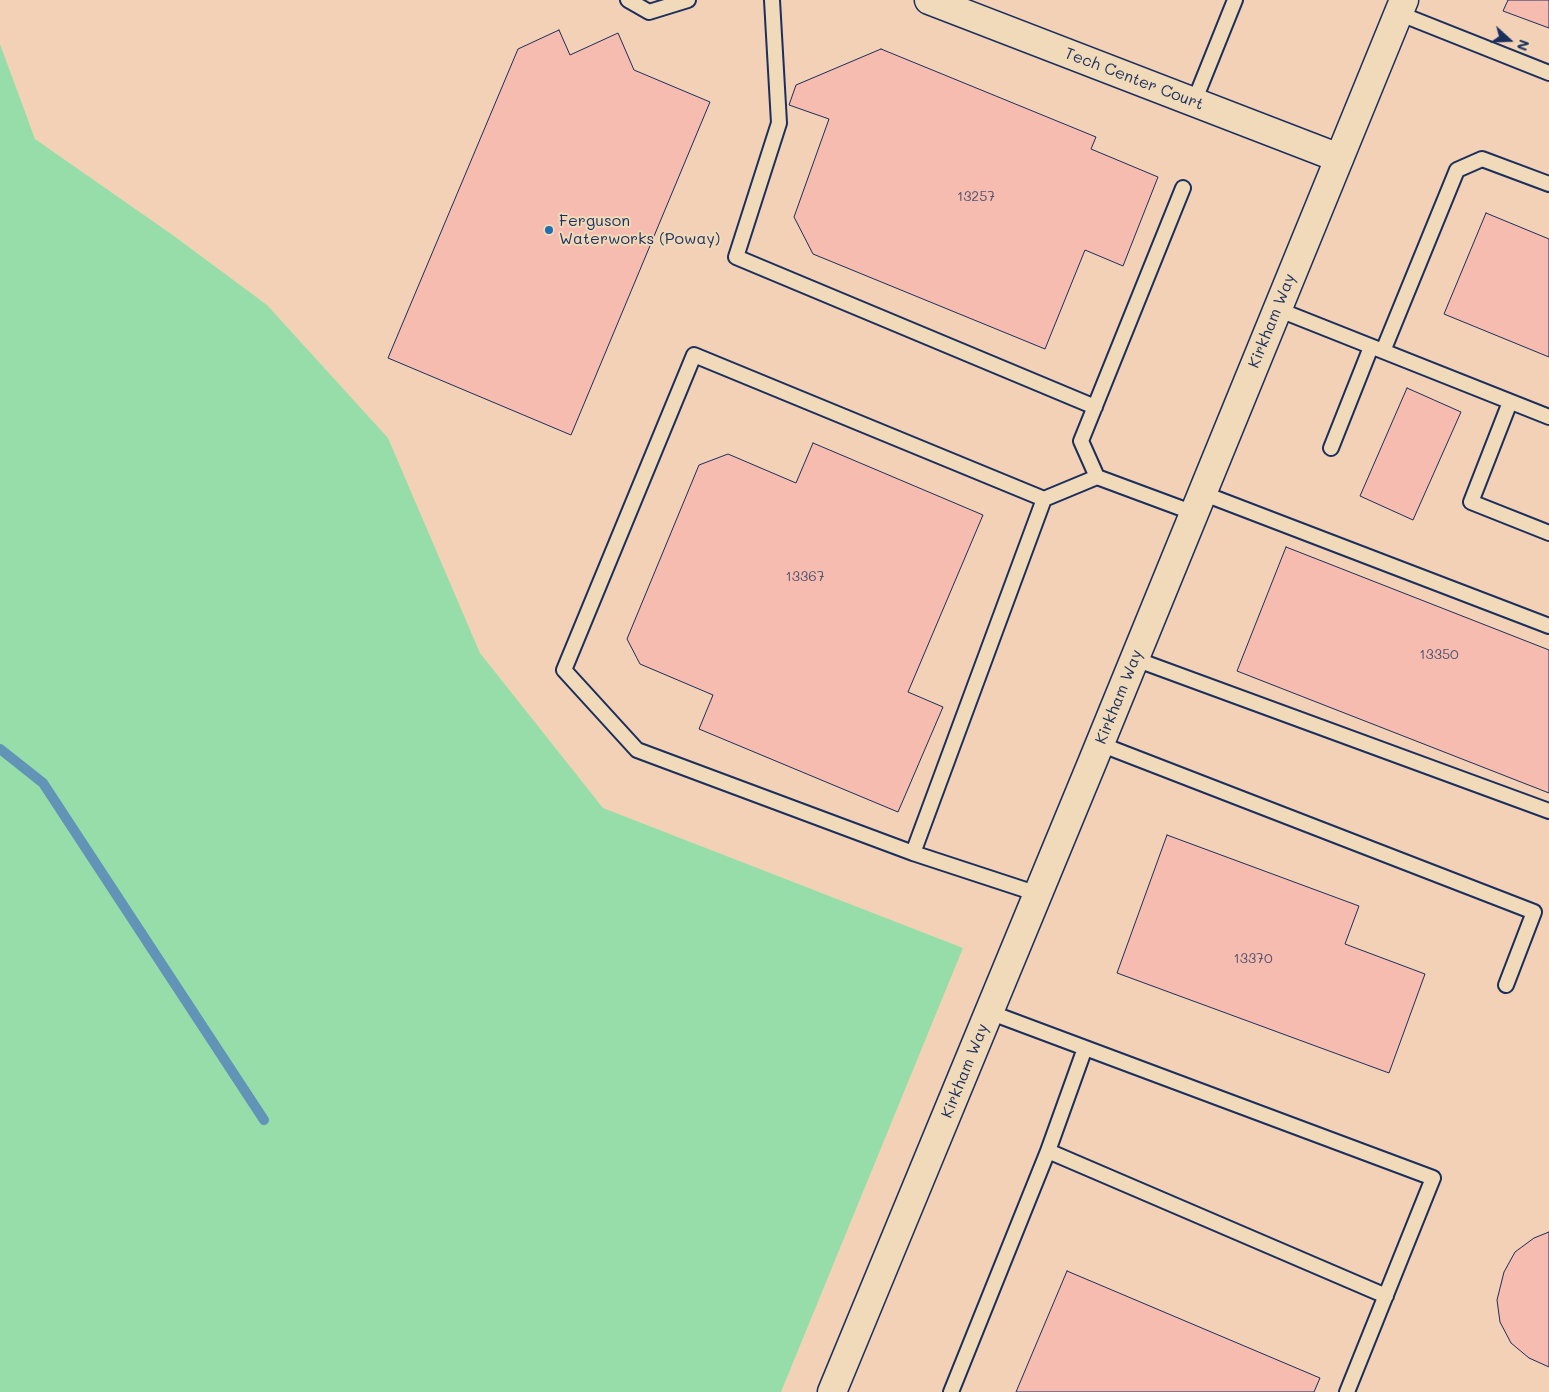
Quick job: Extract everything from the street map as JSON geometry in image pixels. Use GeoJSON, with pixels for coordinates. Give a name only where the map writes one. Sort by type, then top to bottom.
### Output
{"type":"FeatureCollection","features":[{"type":"Feature","properties":{"kind":"main road","name":"Tech Center Court"},"geometry":{"type":"LineString","coordinates":[[929,0],[1338,158]]}},
{"type":"Feature","properties":{"kind":"main road","name":"Kirkham Way"},"geometry":{"type":"LineString","coordinates":[[832,1392],[1135,660],[1401,7]]}},
{"type":"Feature","properties":{"kind":"lane"},"geometry":{"type":"LineString","coordinates":[[628,0],[649,12],[688,0]]}},
{"type":"Feature","properties":{"kind":"lane"},"geometry":{"type":"LineString","coordinates":[[772,0],[779,123],[736,256],[1095,407]]}},
{"type":"Feature","properties":{"kind":"lane"},"geometry":{"type":"LineString","coordinates":[[1194,102],[1234,0]]}},
{"type":"Feature","properties":{"kind":"lane"},"geometry":{"type":"LineString","coordinates":[[1401,7],[1549,73]]}},
{"type":"Feature","properties":{"kind":"lane"},"geometry":{"type":"LineString","coordinates":[[1331,448],[1457,170],[1482,159],[1549,184]]}},
{"type":"Feature","properties":{"kind":"lane"},"geometry":{"type":"LineString","coordinates":[[1097,478],[1081,441],[1183,188]]}},
{"type":"Feature","properties":{"kind":"lane"},"geometry":{"type":"LineString","coordinates":[[1277,310],[1549,417]]}},
{"type":"Feature","properties":{"kind":"lane"},"geometry":{"type":"LineString","coordinates":[[1038,894],[913,853],[637,750],[564,670],[694,355],[1044,499],[1097,478],[1198,503],[1549,626]]}},
{"type":"Feature","properties":{"kind":"lane"},"geometry":{"type":"LineString","coordinates":[[1510,402],[1471,502],[1549,533]]}},
{"type":"Feature","properties":{"kind":"lane"},"geometry":{"type":"LineString","coordinates":[[913,853],[1044,499]]}},
{"type":"Feature","properties":{"kind":"lane"},"geometry":{"type":"LineString","coordinates":[[1135,660],[1549,811]]}},
{"type":"Feature","properties":{"kind":"lane"},"geometry":{"type":"LineString","coordinates":[[1100,744],[1534,912],[1506,985]]}},
{"type":"Feature","properties":{"kind":"lane"},"geometry":{"type":"LineString","coordinates":[[989,1012],[1433,1178],[1347,1392]]}},
{"type":"Feature","properties":{"kind":"lane"},"geometry":{"type":"LineString","coordinates":[[951,1392],[1048,1151],[1085,1048]]}},
{"type":"Feature","properties":{"kind":"lane"},"geometry":{"type":"LineString","coordinates":[[1048,1151],[1386,1296]]}},
{"type":"Feature","properties":{"kind":"shaded area"},"geometry":{"type":"Polygon","coordinates":[[[0,0],[1549,0],[1549,1392],[781,1392],[963,948],[603,808],[480,653],[388,438],[267,305],[174,236],[35,139],[0,44],[0,0]]]}},
{"type":"Feature","properties":{"kind":"green space"},"geometry":{"type":"Polygon","coordinates":[[[0,44],[35,139],[174,236],[267,305],[388,438],[480,653],[603,808],[963,948],[781,1392],[0,1392],[0,44]]]}},
{"type":"Feature","properties":{"kind":"building"},"geometry":{"type":"Polygon","coordinates":[[[1508,0],[1549,0],[1549,28],[1503,11],[1508,0]]]}},
{"type":"Feature","properties":{"kind":"building","name":"Ferguson Waterworks (Poway)"},"geometry":{"type":"Polygon","coordinates":[[[559,30],[570,55],[618,33],[634,70],[710,102],[571,435],[388,358],[518,49],[559,30]]]}},
{"type":"Feature","properties":{"kind":"building"},"geometry":{"type":"Polygon","coordinates":[[[881,49],[1096,137],[1091,149],[1158,177],[1123,266],[1085,250],[1045,349],[813,254],[794,217],[829,119],[789,105],[796,85],[881,49]]]}},
{"type":"Feature","properties":{"kind":"building"},"geometry":{"type":"Polygon","coordinates":[[[1486,213],[1549,239],[1549,357],[1444,314],[1486,213]]]}},
{"type":"Feature","properties":{"kind":"building"},"geometry":{"type":"Polygon","coordinates":[[[1407,388],[1461,412],[1413,520],[1360,496],[1407,388]]]}},
{"type":"Feature","properties":{"kind":"building"},"geometry":{"type":"Polygon","coordinates":[[[813,443],[983,515],[908,692],[943,707],[898,812],[699,729],[713,695],[640,664],[627,639],[699,465],[728,454],[796,483],[813,443]]]}},
{"type":"Feature","properties":{"kind":"building"},"geometry":{"type":"Polygon","coordinates":[[[1286,547],[1549,650],[1549,793],[1237,671],[1286,547]]]}},
{"type":"Feature","properties":{"kind":"building"},"geometry":{"type":"Polygon","coordinates":[[[1167,835],[1359,906],[1345,944],[1425,974],[1389,1073],[1117,973],[1167,835]]]}},
{"type":"Feature","properties":{"kind":"building"},"geometry":{"type":"Polygon","coordinates":[[[1549,1232],[1549,1367],[1529,1358],[1511,1343],[1500,1322],[1497,1300],[1504,1272],[1515,1252],[1534,1238],[1549,1232]]]}},
{"type":"Feature","properties":{"kind":"building"},"geometry":{"type":"Polygon","coordinates":[[[1067,1271],[1320,1378],[1314,1392],[1016,1392],[1067,1271]]]}},
{"type":"Feature","properties":{"kind":"waterway"},"geometry":{"type":"LineString","coordinates":[[0,749],[43,783],[264,1120]]}},
{"type":"Feature","properties":{"kind":"place","name":"Ferguson Waterworks (Poway)"},"geometry":{"type":"Point","coordinates":[549,230]}}]}
